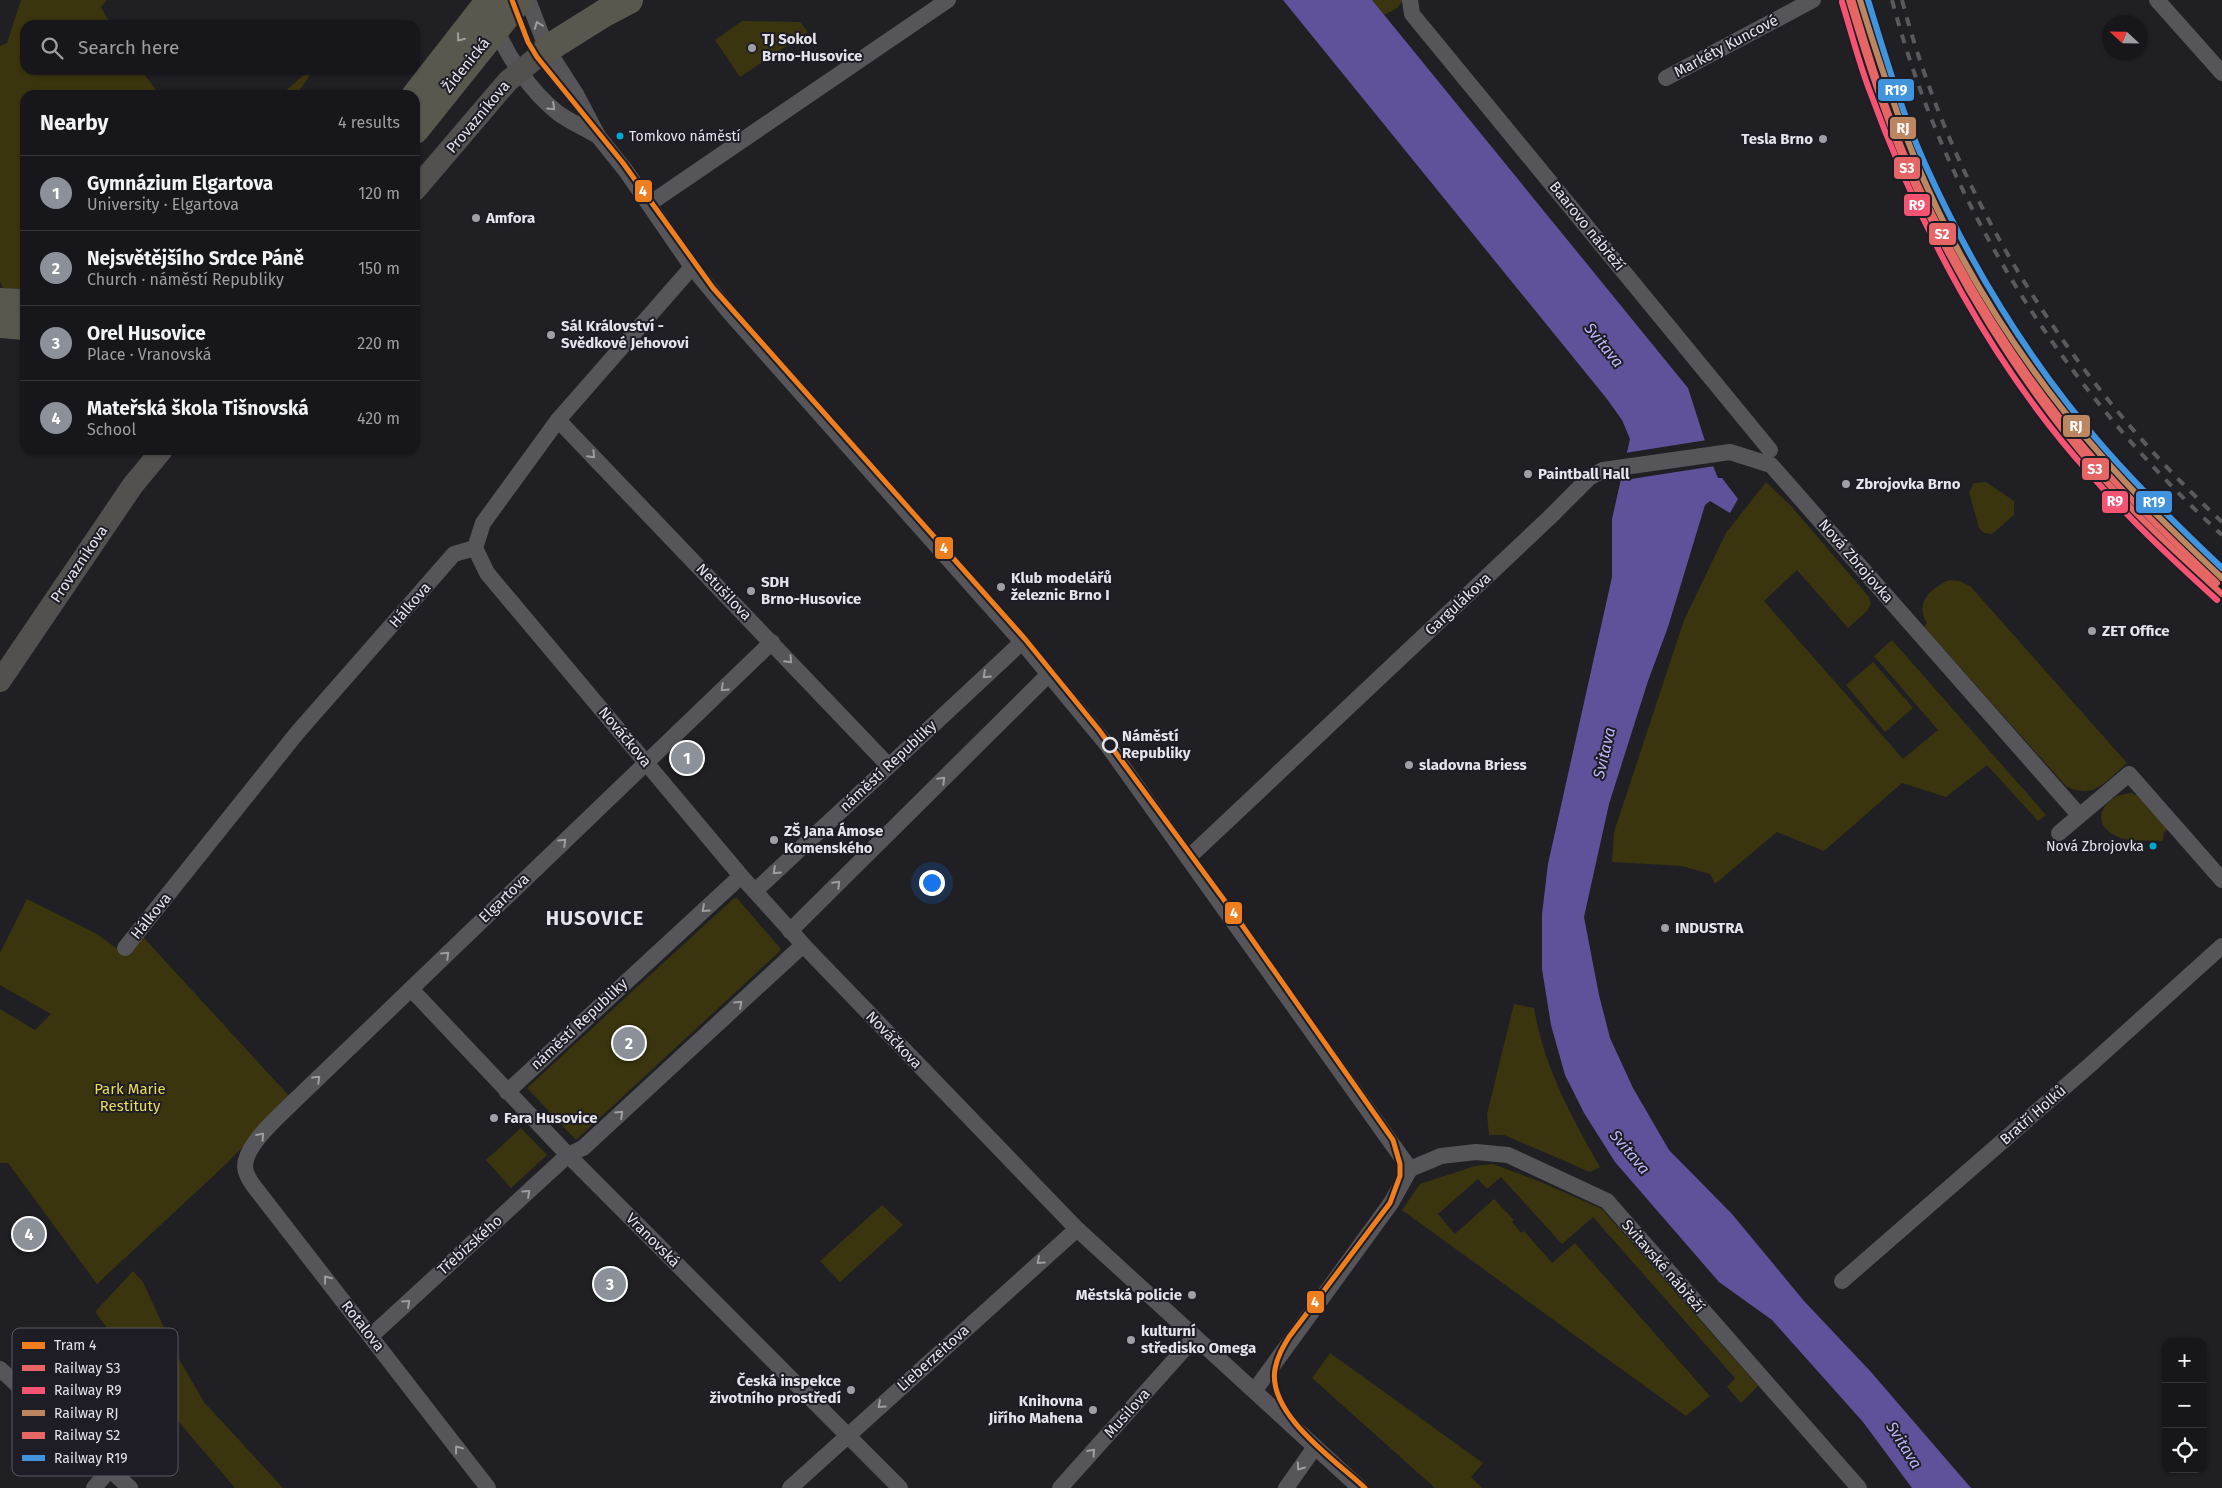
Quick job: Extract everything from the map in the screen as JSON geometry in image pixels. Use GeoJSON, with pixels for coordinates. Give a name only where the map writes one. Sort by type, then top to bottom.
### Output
{"type":"FeatureCollection","features":[{"type":"Feature","properties":{"kind":"highway","name":"Židenická"},"geometry":{"type":"LineString","coordinates":[[420,109],[423,97],[490,0]]}},
{"type":"Feature","properties":{"kind":"highway","name":"Židenická"},"geometry":{"type":"LineString","coordinates":[[423,97],[518,0]]}},
{"type":"Feature","properties":{"kind":"highway"},"geometry":{"type":"LineString","coordinates":[[547,49],[629,0]]}},
{"type":"Feature","properties":{"kind":"highway"},"geometry":{"type":"LineString","coordinates":[[0,302],[20,303]]}},
{"type":"Feature","properties":{"kind":"highway"},"geometry":{"type":"LineString","coordinates":[[0,324],[20,326]]}},
{"type":"Feature","properties":{"kind":"main road","name":"Provazníkova"},"geometry":{"type":"LineString","coordinates":[[420,184],[490,100],[520,70],[547,49]]}},
{"type":"Feature","properties":{"kind":"main road","name":"Provazníkova"},"geometry":{"type":"LineString","coordinates":[[0,681],[129,491],[158,455]]}},
{"type":"Feature","properties":{"kind":"street"},"geometry":{"type":"LineString","coordinates":[[485,0],[499,36],[520,70],[551,107],[598,136]]}},
{"type":"Feature","properties":{"kind":"street"},"geometry":{"type":"LineString","coordinates":[[528,0],[547,49],[582,104],[598,136],[649,204],[692,267],[730,313],[1022,642],[1108,746],[1410,1169],[1391,1203],[1255,1390]]}},
{"type":"Feature","properties":{"kind":"street"},"geometry":{"type":"LineString","coordinates":[[649,204],[948,0]]}},
{"type":"Feature","properties":{"kind":"street","name":"Baarovo nábřeží"},"geometry":{"type":"LineString","coordinates":[[1410,0],[1412,14],[1771,458]]}},
{"type":"Feature","properties":{"kind":"street","name":"Markéty Kuncové"},"geometry":{"type":"LineString","coordinates":[[1666,78],[1813,0]]}},
{"type":"Feature","properties":{"kind":"street"},"geometry":{"type":"LineString","coordinates":[[2157,0],[2222,73]]}},
{"type":"Feature","properties":{"kind":"street"},"geometry":{"type":"LineString","coordinates":[[475,548],[483,523],[558,420],[692,267]]}},
{"type":"Feature","properties":{"kind":"street","name":"Netušilova"},"geometry":{"type":"LineString","coordinates":[[558,420],[889,766]]}},
{"type":"Feature","properties":{"kind":"street","name":"Gargulákova"},"geometry":{"type":"LineString","coordinates":[[1188,858],[1590,478],[1603,470],[1720,453],[1730,452],[1771,458]]}},
{"type":"Feature","properties":{"kind":"street","name":"Nová Zbrojovka"},"geometry":{"type":"LineString","coordinates":[[1771,458],[2079,815]]}},
{"type":"Feature","properties":{"kind":"street","name":"Nováčkova"},"geometry":{"type":"LineString","coordinates":[[475,548],[487,573],[741,876],[790,931],[1077,1229],[1360,1488]]}},
{"type":"Feature","properties":{"kind":"street","name":"Hálkova"},"geometry":{"type":"LineString","coordinates":[[125,948],[304,726],[454,554],[475,548]]}},
{"type":"Feature","properties":{"kind":"street","name":"Elgartova"},"geometry":{"type":"LineString","coordinates":[[245,1161],[250,1148],[288,1107],[772,642]]}},
{"type":"Feature","properties":{"kind":"street","name":"náměstí Republiky"},"geometry":{"type":"LineString","coordinates":[[755,891],[1022,642]]}},
{"type":"Feature","properties":{"kind":"street"},"geometry":{"type":"LineString","coordinates":[[790,931],[1049,674]]}},
{"type":"Feature","properties":{"kind":"street"},"geometry":{"type":"LineString","coordinates":[[2059,833],[2129,774],[2222,880]]}},
{"type":"Feature","properties":{"kind":"street","name":"náměstí Republiky"},"geometry":{"type":"LineString","coordinates":[[507,1092],[741,876]]}},
{"type":"Feature","properties":{"kind":"street"},"geometry":{"type":"LineString","coordinates":[[568,1155],[583,1148],[803,944]]}},
{"type":"Feature","properties":{"kind":"street","name":"Bratří Holků"},"geometry":{"type":"LineString","coordinates":[[1842,1281],[2090,1065],[2222,946]]}},
{"type":"Feature","properties":{"kind":"street","name":"Vranovská"},"geometry":{"type":"LineString","coordinates":[[411,989],[568,1155],[900,1488]]}},
{"type":"Feature","properties":{"kind":"street","name":"Svitavské nábřeží"},"geometry":{"type":"LineString","coordinates":[[1410,1169],[1441,1156],[1476,1152],[1508,1155],[1607,1201],[1859,1488]]}},
{"type":"Feature","properties":{"kind":"street","name":"Třebízského"},"geometry":{"type":"LineString","coordinates":[[371,1336],[568,1155]]}},
{"type":"Feature","properties":{"kind":"street","name":"Rotalova"},"geometry":{"type":"LineString","coordinates":[[245,1161],[246,1172],[256,1189],[488,1488]]}},
{"type":"Feature","properties":{"kind":"street","name":"Lieberzeitova"},"geometry":{"type":"LineString","coordinates":[[790,1488],[1077,1229]]}},
{"type":"Feature","properties":{"kind":"street","name":"Musilova"},"geometry":{"type":"LineString","coordinates":[[1060,1488],[1195,1337]]}},
{"type":"Feature","properties":{"kind":"street"},"geometry":{"type":"LineString","coordinates":[[0,1369],[12,1380]]}},
{"type":"Feature","properties":{"kind":"street"},"geometry":{"type":"LineString","coordinates":[[1286,1488],[1315,1447]]}},
{"type":"Feature","properties":{"kind":"street"},"geometry":{"type":"LineString","coordinates":[[94,1488],[104,1476]]}},
{"type":"Feature","properties":{"kind":"street"},"geometry":{"type":"LineString","coordinates":[[117,1476],[130,1488]]}},
{"type":"Feature","properties":{"kind":"green space"},"geometry":{"type":"Polygon","coordinates":[[[21,0],[107,0],[101,7],[108,20],[20,20],[20,75],[145,75],[156,90],[20,90],[20,289],[3,288],[0,282],[0,46],[7,43],[21,0]]]}},
{"type":"Feature","properties":{"kind":"green space"},"geometry":{"type":"Polygon","coordinates":[[[1372,0],[1403,1],[1397,8],[1384,15],[1372,0]]]}},
{"type":"Feature","properties":{"kind":"green space","name":"TJ Sokol Brno-Husovice"},"geometry":{"type":"Polygon","coordinates":[[[742,21],[800,22],[808,32],[740,77],[715,40],[742,21]]]}},
{"type":"Feature","properties":{"kind":"green space"},"geometry":{"type":"Polygon","coordinates":[[[303,75],[310,75],[300,90],[287,90],[303,75]]]}},
{"type":"Feature","properties":{"kind":"green space"},"geometry":{"type":"Polygon","coordinates":[[[1766,482],[1791,506],[1869,597],[1871,604],[1867,611],[1848,628],[1797,570],[1764,601],[1903,759],[1938,730],[1874,656],[1892,640],[2046,815],[2038,821],[1987,765],[1946,797],[1902,783],[1824,851],[1777,832],[1715,884],[1710,874],[1682,866],[1612,862],[1614,832],[1684,620],[1726,533],[1766,482]]]}},
{"type":"Feature","properties":{"kind":"green space"},"geometry":{"type":"Polygon","coordinates":[[[1986,482],[2014,501],[2014,515],[1992,534],[1984,533],[1979,528],[1969,492],[1974,483],[1986,482]]]}},
{"type":"Feature","properties":{"kind":"green space"},"geometry":{"type":"Polygon","coordinates":[[[1950,580],[1960,581],[1971,587],[2127,763],[2106,782],[2092,790],[2085,791],[2066,786],[1924,627],[1927,623],[1922,609],[1926,597],[1937,587],[1950,580]]]}},
{"type":"Feature","properties":{"kind":"green space"},"geometry":{"type":"Polygon","coordinates":[[[1873,662],[1913,708],[1885,732],[1846,685],[1873,662]]]}},
{"type":"Feature","properties":{"kind":"green space"},"geometry":{"type":"Polygon","coordinates":[[[2131,793],[2144,799],[2170,828],[2164,832],[2163,841],[2121,838],[2107,830],[2103,825],[2101,819],[2104,807],[2116,797],[2131,793]]]}},
{"type":"Feature","properties":{"kind":"green space"},"geometry":{"type":"Polygon","coordinates":[[[737,898],[780,948],[780,951],[576,1140],[527,1088],[733,899],[737,898]]]}},
{"type":"Feature","properties":{"kind":"green space","name":"Park Marie Restituty"},"geometry":{"type":"Polygon","coordinates":[[[27,899],[97,934],[124,954],[144,938],[291,1098],[223,1167],[97,1284],[8,1163],[0,1163],[0,1009],[35,1030],[51,1014],[0,985],[0,953],[27,899]]]}},
{"type":"Feature","properties":{"kind":"green space"},"geometry":{"type":"Polygon","coordinates":[[[1514,1004],[1534,1008],[1544,1051],[1552,1071],[1569,1110],[1600,1167],[1590,1172],[1504,1135],[1489,1135],[1487,1114],[1514,1004]]]}},
{"type":"Feature","properties":{"kind":"green space"},"geometry":{"type":"Polygon","coordinates":[[[521,1128],[547,1155],[511,1188],[486,1160],[521,1128]]]}},
{"type":"Feature","properties":{"kind":"green space"},"geometry":{"type":"Polygon","coordinates":[[[1493,1164],[1541,1182],[1602,1209],[1758,1386],[1741,1403],[1727,1387],[1735,1378],[1593,1217],[1562,1244],[1501,1177],[1487,1189],[1478,1179],[1438,1214],[1455,1234],[1494,1199],[1514,1220],[1512,1222],[1521,1233],[1524,1231],[1552,1263],[1575,1243],[1710,1396],[1686,1416],[1402,1210],[1420,1184],[1475,1166],[1493,1164]]]}},
{"type":"Feature","properties":{"kind":"green space"},"geometry":{"type":"Polygon","coordinates":[[[882,1205],[903,1225],[840,1282],[820,1261],[882,1205]]]}},
{"type":"Feature","properties":{"kind":"green space"},"geometry":{"type":"Polygon","coordinates":[[[133,1271],[143,1282],[164,1328],[107,1328],[95,1312],[133,1271]]]}},
{"type":"Feature","properties":{"kind":"green space"},"geometry":{"type":"Polygon","coordinates":[[[1330,1353],[1483,1463],[1471,1477],[1482,1488],[1435,1488],[1312,1378],[1330,1353]]]}},
{"type":"Feature","properties":{"kind":"green space"},"geometry":{"type":"Polygon","coordinates":[[[178,1357],[204,1402],[283,1488],[235,1488],[178,1421],[178,1357]]]}},
{"type":"Feature","properties":{"kind":"water","name":"Svitava"},"geometry":{"type":"Polygon","coordinates":[[[1283,0],[1372,0],[1688,388],[1718,478],[1722,478],[1738,499],[1730,513],[1710,501],[1705,505],[1668,627],[1648,681],[1609,804],[1584,917],[1599,995],[1610,1038],[1633,1088],[1669,1150],[1732,1214],[1804,1301],[1871,1372],[1971,1488],[1912,1488],[1863,1422],[1772,1320],[1719,1282],[1615,1162],[1584,1113],[1565,1075],[1551,1025],[1542,969],[1542,914],[1548,864],[1612,577],[1612,519],[1630,439],[1622,420],[1607,399],[1283,0]]]}},
{"type":"Feature","properties":{"kind":"pier"},"geometry":{"type":"Polygon","coordinates":[[[1707,440],[1715,466],[1618,481],[1625,453],[1707,440]]]}},
{"type":"Feature","properties":{"kind":"railway"},"geometry":{"type":"LineString","coordinates":[[1892,0],[1916,77],[1945,151],[1979,222],[2019,291],[2063,357],[2112,420],[2165,479],[2222,535]]}},
{"type":"Feature","properties":{"kind":"railway"},"geometry":{"type":"LineString","coordinates":[[1902,0],[1925,74],[1953,147],[1987,216],[2025,284],[2068,348],[2116,409],[2167,467],[2222,522]]}},
{"type":"Feature","properties":{"kind":"tram line","name":"4"},"geometry":{"type":"LineString","coordinates":[[512,0],[528,42],[537,57],[623,163],[713,288],[1025,639],[1099,730],[1230,908],[1393,1140],[1400,1164],[1400,1176],[1390,1203],[1289,1337],[1282,1348],[1275,1369],[1275,1386],[1281,1403],[1292,1419],[1321,1450],[1365,1488]]}},
{"type":"Feature","properties":{"kind":"rail line","name":"S3"},"geometry":{"type":"LineString","coordinates":[[1849,0],[1876,85],[1907,168],[1946,248],[1990,326],[2040,400],[2095,469],[2141,518],[2222,594]]}},
{"type":"Feature","properties":{"kind":"rail line","name":"RJ"},"geometry":{"type":"LineString","coordinates":[[1860,0],[1887,83],[1917,164],[1954,242],[1997,316],[2046,388],[2100,454],[2144,502],[2222,578]]}},
{"type":"Feature","properties":{"kind":"rail line","name":"R19"},"geometry":{"type":"LineString","coordinates":[[1868,0],[1887,62],[1916,144],[1962,240],[2005,313],[2053,384],[2106,450],[2162,510],[2222,568]]}},
{"type":"Feature","properties":{"kind":"rail line","name":"R9"},"geometry":{"type":"LineString","coordinates":[[1842,2],[1865,78],[1911,192],[1935,243],[1990,341],[2055,433],[2091,475],[2136,524],[2217,600]]}},
{"type":"Feature","properties":{"kind":"rail line","name":"S2"},"geometry":{"type":"LineString","coordinates":[[1853,2],[1872,66],[1902,150],[1949,247],[1992,322],[2041,393],[2095,460],[2139,507],[2217,583]]}},
{"type":"Feature","properties":{"kind":"place","name":"TJ Sokol Brno-Husovice"},"geometry":{"type":"Point","coordinates":[752,48]}},
{"type":"Feature","properties":{"kind":"place","name":"Tomkovo náměstí"},"geometry":{"type":"Point","coordinates":[620,136]}},
{"type":"Feature","properties":{"kind":"place","name":"Tesla Brno"},"geometry":{"type":"Point","coordinates":[1823,139]}},
{"type":"Feature","properties":{"kind":"place","name":"Amfora"},"geometry":{"type":"Point","coordinates":[476,218]}},
{"type":"Feature","properties":{"kind":"place","name":"Sál Království - Svědkové Jehovovi"},"geometry":{"type":"Point","coordinates":[551,335]}},
{"type":"Feature","properties":{"kind":"place","name":"Paintball Hall"},"geometry":{"type":"Point","coordinates":[1528,474]}},
{"type":"Feature","properties":{"kind":"place","name":"Zbrojovka Brno"},"geometry":{"type":"Point","coordinates":[1846,484]}},
{"type":"Feature","properties":{"kind":"place","name":"Klub modelářů železnic Brno I"},"geometry":{"type":"Point","coordinates":[1001,587]}},
{"type":"Feature","properties":{"kind":"place","name":"SDH Brno-Husovice"},"geometry":{"type":"Point","coordinates":[751,591]}},
{"type":"Feature","properties":{"kind":"place","name":"ZET Office"},"geometry":{"type":"Point","coordinates":[2092,631]}},
{"type":"Feature","properties":{"kind":"place","name":"Náměstí Republiky"},"geometry":{"type":"Point","coordinates":[1110,745]}},
{"type":"Feature","properties":{"kind":"place","name":"Gymnázium Elgartova"},"geometry":{"type":"Point","coordinates":[687,758]}},
{"type":"Feature","properties":{"kind":"place","name":"sladovna Briess"},"geometry":{"type":"Point","coordinates":[1409,765]}},
{"type":"Feature","properties":{"kind":"place","name":"ZŠ Jana Ámose Komenského"},"geometry":{"type":"Point","coordinates":[774,840]}},
{"type":"Feature","properties":{"kind":"place","name":"Nová Zbrojovka"},"geometry":{"type":"Point","coordinates":[2153,846]}},
{"type":"Feature","properties":{"kind":"place","name":"INDUSTRA"},"geometry":{"type":"Point","coordinates":[1665,928]}},
{"type":"Feature","properties":{"kind":"place","name":"Nejsvětějšího Srdce Páně"},"geometry":{"type":"Point","coordinates":[629,1043]}},
{"type":"Feature","properties":{"kind":"place","name":"Fara Husovice"},"geometry":{"type":"Point","coordinates":[494,1118]}},
{"type":"Feature","properties":{"kind":"place","name":"Mateřská škola Tišnovská"},"geometry":{"type":"Point","coordinates":[29,1234]}},
{"type":"Feature","properties":{"kind":"place","name":"Orel Husovice"},"geometry":{"type":"Point","coordinates":[610,1284]}},
{"type":"Feature","properties":{"kind":"place","name":"Městská policie"},"geometry":{"type":"Point","coordinates":[1192,1295]}},
{"type":"Feature","properties":{"kind":"place","name":"kulturní středisko Omega"},"geometry":{"type":"Point","coordinates":[1131,1340]}},
{"type":"Feature","properties":{"kind":"place","name":"Česká inspekce životního prostředí"},"geometry":{"type":"Point","coordinates":[851,1390]}},
{"type":"Feature","properties":{"kind":"place","name":"Knihovna Jiřího Mahena"},"geometry":{"type":"Point","coordinates":[1093,1410]}},
{"type":"Feature","properties":{"kind":"district","name":"HUSOVICE"},"geometry":{"type":"Point","coordinates":[595,918]}}]}
